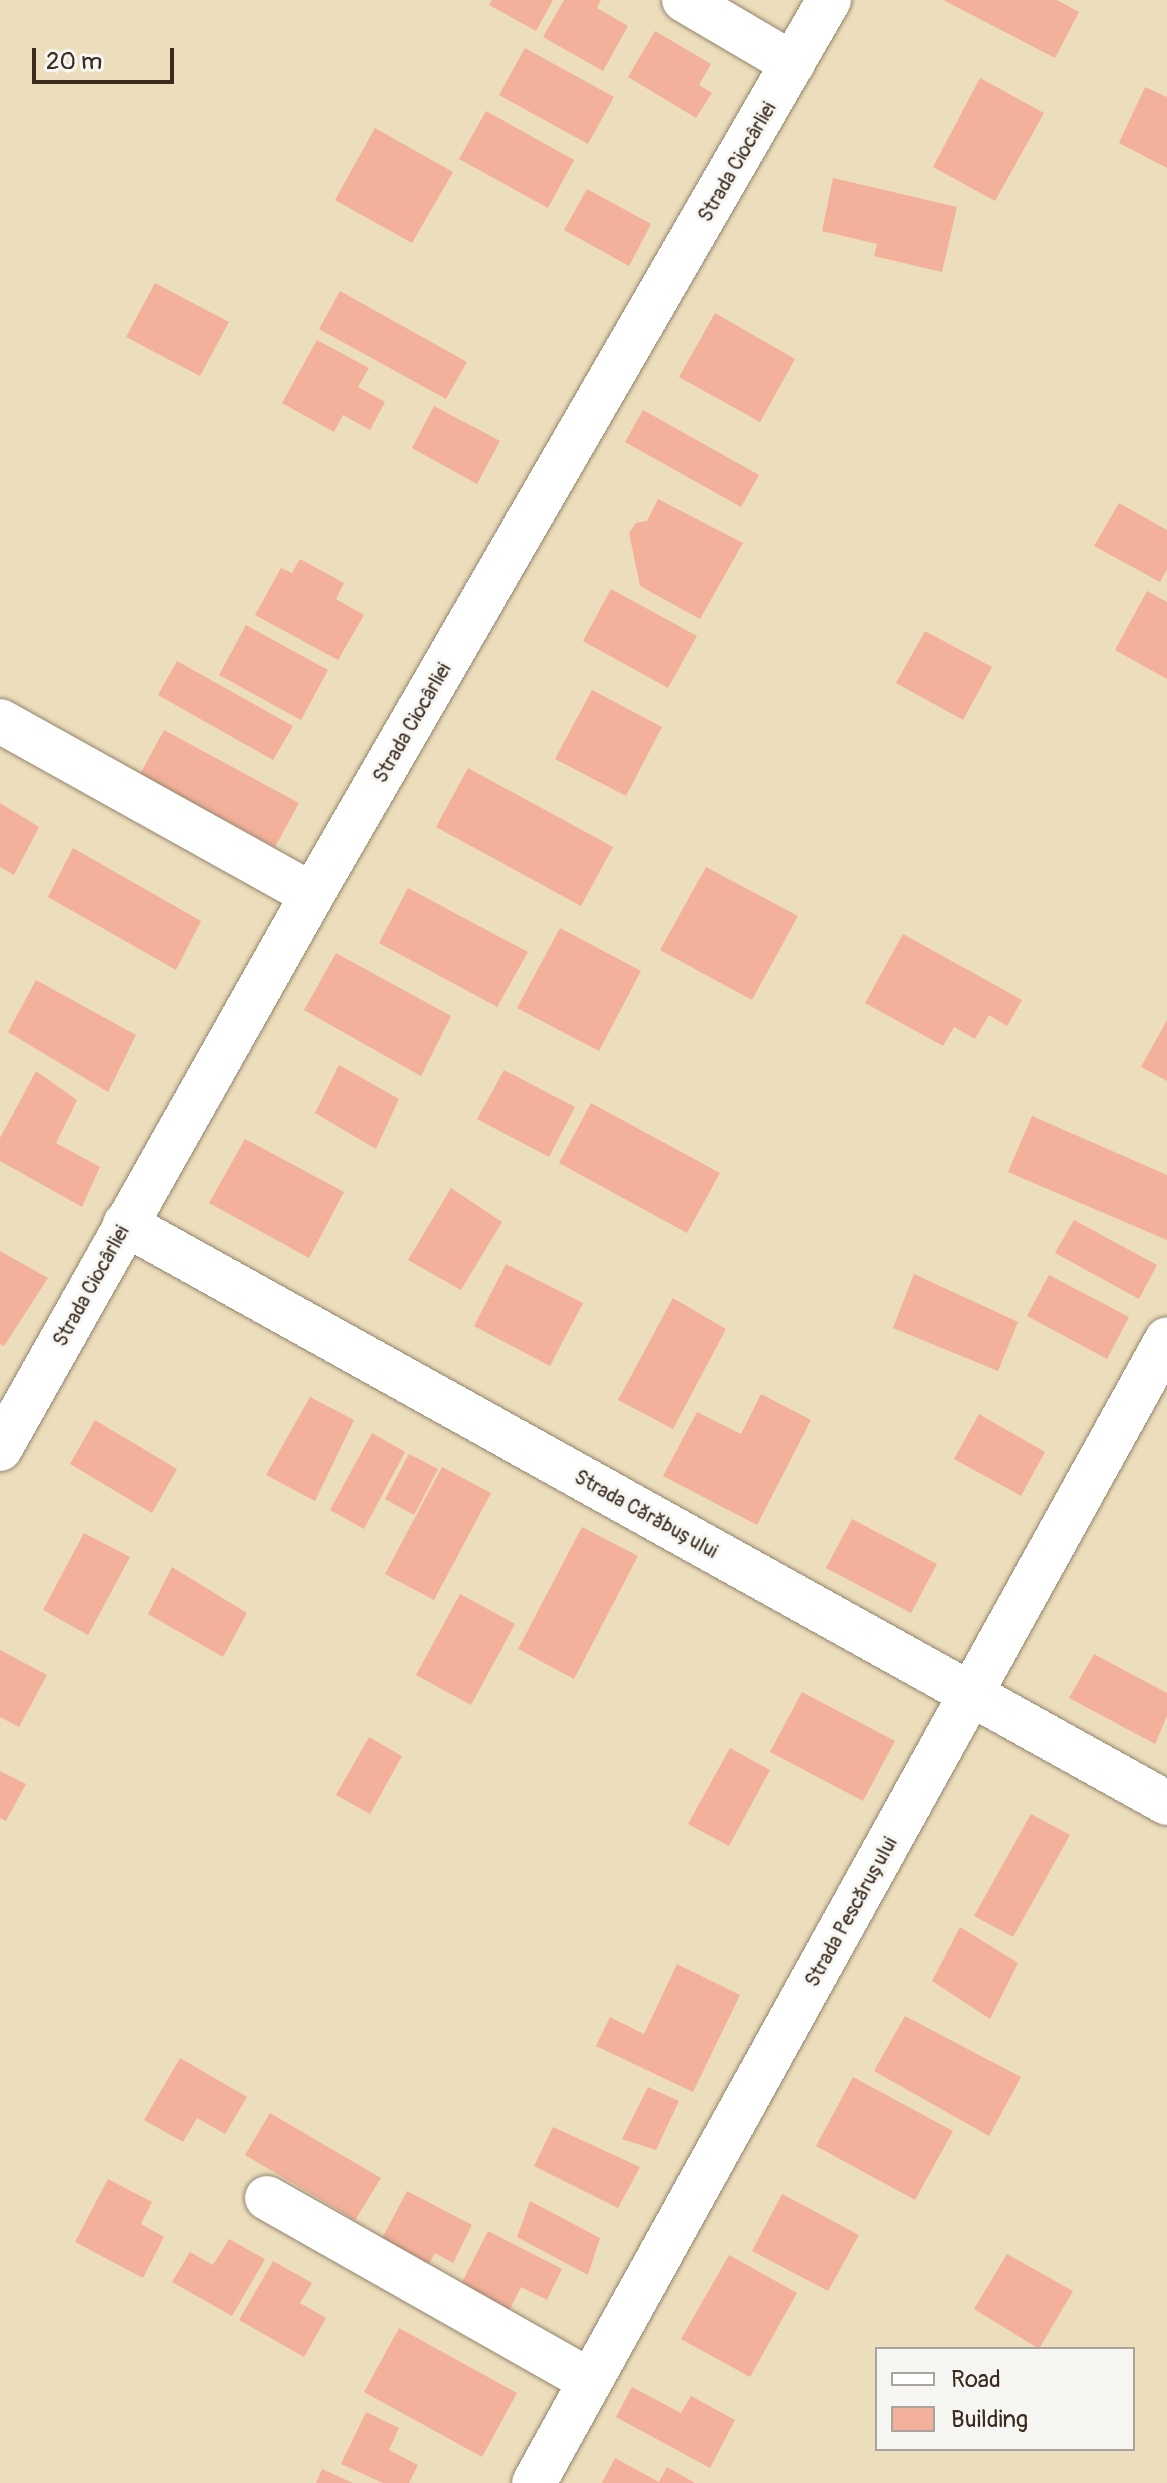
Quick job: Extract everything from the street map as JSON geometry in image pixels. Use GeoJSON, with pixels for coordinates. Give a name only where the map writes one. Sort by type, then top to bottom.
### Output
{"type":"FeatureCollection","features":[{"type":"Feature","properties":{"kind":"street"},"geometry":{"type":"LineString","coordinates":[[684,0],[793,64]]}},
{"type":"Feature","properties":{"kind":"street","name":"Strada Ciocârliei"},"geometry":{"type":"LineString","coordinates":[[0,1449],[312,895],[829,0]]}},
{"type":"Feature","properties":{"kind":"street"},"geometry":{"type":"LineString","coordinates":[[0,721],[312,895]]}},
{"type":"Feature","properties":{"kind":"street","name":"Strada Cărăbușului"},"geometry":{"type":"LineString","coordinates":[[125,1224],[1167,1803]]}},
{"type":"Feature","properties":{"kind":"street","name":"Strada Pescărușului"},"geometry":{"type":"LineString","coordinates":[[534,2483],[1167,1339]]}},
{"type":"Feature","properties":{"kind":"street"},"geometry":{"type":"LineString","coordinates":[[267,2198],[589,2380]]}},
{"type":"Feature","properties":{"kind":"building"},"geometry":{"type":"Polygon","coordinates":[[[492,0],[553,0],[536,31],[489,5],[492,0]]]}},
{"type":"Feature","properties":{"kind":"building"},"geometry":{"type":"Polygon","coordinates":[[[564,0],[601,0],[597,8],[628,26],[603,71],[543,37],[564,0]]]}},
{"type":"Feature","properties":{"kind":"building"},"geometry":{"type":"Polygon","coordinates":[[[943,0],[1057,0],[1079,12],[1055,58],[943,0]]]}},
{"type":"Feature","properties":{"kind":"building"},"geometry":{"type":"Polygon","coordinates":[[[655,31],[711,64],[699,85],[712,93],[696,118],[628,77],[655,31]]]}},
{"type":"Feature","properties":{"kind":"building"},"geometry":{"type":"Polygon","coordinates":[[[525,48],[614,97],[588,144],[499,95],[525,48]]]}},
{"type":"Feature","properties":{"kind":"building"},"geometry":{"type":"Polygon","coordinates":[[[980,78],[1044,113],[995,201],[933,167],[980,78]]]}},
{"type":"Feature","properties":{"kind":"building"},"geometry":{"type":"Polygon","coordinates":[[[1145,87],[1167,97],[1167,168],[1119,143],[1145,87]]]}},
{"type":"Feature","properties":{"kind":"building"},"geometry":{"type":"Polygon","coordinates":[[[486,111],[574,160],[548,208],[459,159],[486,111]]]}},
{"type":"Feature","properties":{"kind":"building"},"geometry":{"type":"Polygon","coordinates":[[[375,128],[453,172],[412,243],[335,200],[375,128]]]}},
{"type":"Feature","properties":{"kind":"building"},"geometry":{"type":"Polygon","coordinates":[[[833,178],[957,207],[942,272],[874,256],[877,244],[822,231],[833,178]]]}},
{"type":"Feature","properties":{"kind":"building"},"geometry":{"type":"Polygon","coordinates":[[[587,189],[651,224],[629,266],[564,230],[587,189]]]}},
{"type":"Feature","properties":{"kind":"building"},"geometry":{"type":"Polygon","coordinates":[[[155,283],[229,322],[200,376],[126,337],[155,283]]]}},
{"type":"Feature","properties":{"kind":"building"},"geometry":{"type":"Polygon","coordinates":[[[340,291],[467,362],[446,399],[319,329],[340,291]]]}},
{"type":"Feature","properties":{"kind":"building"},"geometry":{"type":"Polygon","coordinates":[[[715,313],[795,359],[760,422],[679,377],[715,313]]]}},
{"type":"Feature","properties":{"kind":"building"},"geometry":{"type":"Polygon","coordinates":[[[317,340],[369,368],[358,387],[385,402],[370,430],[343,415],[334,432],[282,403],[317,340]]]}},
{"type":"Feature","properties":{"kind":"building"},"geometry":{"type":"Polygon","coordinates":[[[434,406],[500,441],[477,484],[412,448],[434,406]]]}},
{"type":"Feature","properties":{"kind":"building"},"geometry":{"type":"Polygon","coordinates":[[[643,410],[759,475],[741,507],[625,442],[643,410]]]}},
{"type":"Feature","properties":{"kind":"building"},"geometry":{"type":"Polygon","coordinates":[[[658,499],[743,543],[700,619],[640,586],[629,533],[636,523],[647,521],[658,499]]]}},
{"type":"Feature","properties":{"kind":"building"},"geometry":{"type":"Polygon","coordinates":[[[1119,503],[1167,530],[1167,569],[1160,582],[1094,546],[1119,503]]]}},
{"type":"Feature","properties":{"kind":"building"},"geometry":{"type":"Polygon","coordinates":[[[300,559],[344,583],[336,599],[364,615],[338,660],[255,615],[281,568],[292,573],[300,559]]]}},
{"type":"Feature","properties":{"kind":"building"},"geometry":{"type":"Polygon","coordinates":[[[611,589],[697,636],[668,688],[583,641],[611,589]]]}},
{"type":"Feature","properties":{"kind":"building"},"geometry":{"type":"Polygon","coordinates":[[[1147,591],[1167,602],[1167,679],[1115,650],[1147,591]]]}},
{"type":"Feature","properties":{"kind":"building"},"geometry":{"type":"Polygon","coordinates":[[[246,625],[328,670],[301,720],[219,675],[246,625]]]}},
{"type":"Feature","properties":{"kind":"building"},"geometry":{"type":"Polygon","coordinates":[[[925,631],[992,667],[963,720],[896,683],[925,631]]]}},
{"type":"Feature","properties":{"kind":"building"},"geometry":{"type":"Polygon","coordinates":[[[177,661],[293,726],[273,760],[158,695],[177,661]]]}},
{"type":"Feature","properties":{"kind":"building"},"geometry":{"type":"Polygon","coordinates":[[[592,690],[662,727],[626,796],[555,759],[592,690]]]}},
{"type":"Feature","properties":{"kind":"building"},"geometry":{"type":"Polygon","coordinates":[[[164,730],[299,803],[275,847],[140,774],[164,730]]]}},
{"type":"Feature","properties":{"kind":"building"},"geometry":{"type":"Polygon","coordinates":[[[468,768],[613,847],[581,906],[436,827],[468,768]]]}},
{"type":"Feature","properties":{"kind":"building"},"geometry":{"type":"Polygon","coordinates":[[[0,803],[39,827],[14,875],[0,867],[0,803]]]}},
{"type":"Feature","properties":{"kind":"building"},"geometry":{"type":"Polygon","coordinates":[[[73,848],[201,921],[176,970],[48,897],[73,848]]]}},
{"type":"Feature","properties":{"kind":"building"},"geometry":{"type":"Polygon","coordinates":[[[706,867],[798,916],[752,1000],[660,950],[706,867]]]}},
{"type":"Feature","properties":{"kind":"building"},"geometry":{"type":"Polygon","coordinates":[[[408,888],[528,952],[497,1007],[379,943],[408,888]]]}},
{"type":"Feature","properties":{"kind":"building"},"geometry":{"type":"Polygon","coordinates":[[[560,928],[641,971],[599,1051],[517,1008],[560,928]]]}},
{"type":"Feature","properties":{"kind":"building"},"geometry":{"type":"Polygon","coordinates":[[[903,934],[1022,1000],[1007,1026],[989,1015],[975,1039],[954,1027],[943,1046],[865,1003],[903,934]]]}},
{"type":"Feature","properties":{"kind":"building"},"geometry":{"type":"Polygon","coordinates":[[[336,953],[451,1016],[421,1076],[304,1010],[336,953]]]}},
{"type":"Feature","properties":{"kind":"building"},"geometry":{"type":"Polygon","coordinates":[[[36,980],[136,1035],[108,1092],[8,1032],[36,980]]]}},
{"type":"Feature","properties":{"kind":"building"},"geometry":{"type":"Polygon","coordinates":[[[1167,1020],[1167,1081],[1141,1067],[1167,1020]]]}},
{"type":"Feature","properties":{"kind":"building"},"geometry":{"type":"Polygon","coordinates":[[[339,1065],[399,1099],[376,1149],[315,1113],[339,1065]]]}},
{"type":"Feature","properties":{"kind":"building"},"geometry":{"type":"Polygon","coordinates":[[[504,1070],[575,1107],[549,1157],[477,1119],[504,1070]]]}},
{"type":"Feature","properties":{"kind":"building"},"geometry":{"type":"Polygon","coordinates":[[[36,1071],[77,1100],[56,1143],[100,1167],[82,1207],[0,1161],[0,1138],[36,1071]]]}},
{"type":"Feature","properties":{"kind":"building"},"geometry":{"type":"Polygon","coordinates":[[[591,1103],[720,1173],[687,1233],[559,1163],[591,1103]]]}},
{"type":"Feature","properties":{"kind":"building"},"geometry":{"type":"Polygon","coordinates":[[[1032,1116],[1167,1175],[1167,1240],[1008,1172],[1032,1116]]]}},
{"type":"Feature","properties":{"kind":"building"},"geometry":{"type":"Polygon","coordinates":[[[245,1139],[344,1192],[309,1258],[209,1203],[245,1139]]]}},
{"type":"Feature","properties":{"kind":"building"},"geometry":{"type":"Polygon","coordinates":[[[451,1188],[502,1222],[461,1290],[408,1260],[451,1188]]]}},
{"type":"Feature","properties":{"kind":"building"},"geometry":{"type":"Polygon","coordinates":[[[1074,1220],[1157,1265],[1139,1299],[1055,1253],[1074,1220]]]}},
{"type":"Feature","properties":{"kind":"building"},"geometry":{"type":"Polygon","coordinates":[[[0,1251],[48,1278],[4,1346],[0,1344],[0,1251]]]}},
{"type":"Feature","properties":{"kind":"building"},"geometry":{"type":"Polygon","coordinates":[[[506,1264],[583,1303],[550,1366],[474,1326],[506,1264]]]}},
{"type":"Feature","properties":{"kind":"building"},"geometry":{"type":"Polygon","coordinates":[[[914,1274],[1018,1322],[998,1371],[893,1328],[914,1274]]]}},
{"type":"Feature","properties":{"kind":"building"},"geometry":{"type":"Polygon","coordinates":[[[1049,1275],[1129,1317],[1107,1359],[1027,1316],[1049,1275]]]}},
{"type":"Feature","properties":{"kind":"building"},"geometry":{"type":"Polygon","coordinates":[[[673,1298],[726,1329],[673,1429],[618,1400],[673,1298]]]}},
{"type":"Feature","properties":{"kind":"building"},"geometry":{"type":"Polygon","coordinates":[[[761,1394],[811,1420],[757,1525],[663,1476],[697,1412],[741,1434],[761,1394]]]}},
{"type":"Feature","properties":{"kind":"building"},"geometry":{"type":"Polygon","coordinates":[[[310,1397],[354,1420],[315,1501],[266,1475],[310,1397]]]}},
{"type":"Feature","properties":{"kind":"building"},"geometry":{"type":"Polygon","coordinates":[[[979,1414],[1045,1452],[1021,1496],[954,1459],[979,1414]]]}},
{"type":"Feature","properties":{"kind":"building"},"geometry":{"type":"Polygon","coordinates":[[[95,1420],[177,1469],[152,1513],[70,1464],[95,1420]]]}},
{"type":"Feature","properties":{"kind":"building"},"geometry":{"type":"Polygon","coordinates":[[[372,1433],[405,1452],[364,1529],[330,1510],[372,1433]]]}},
{"type":"Feature","properties":{"kind":"building"},"geometry":{"type":"Polygon","coordinates":[[[409,1454],[438,1469],[414,1515],[385,1499],[409,1454]]]}},
{"type":"Feature","properties":{"kind":"building"},"geometry":{"type":"Polygon","coordinates":[[[442,1467],[491,1493],[434,1600],[385,1574],[442,1467]]]}},
{"type":"Feature","properties":{"kind":"building"},"geometry":{"type":"Polygon","coordinates":[[[852,1519],[937,1564],[911,1613],[826,1568],[852,1519]]]}},
{"type":"Feature","properties":{"kind":"building"},"geometry":{"type":"Polygon","coordinates":[[[582,1527],[638,1556],[574,1679],[518,1649],[582,1527]]]}},
{"type":"Feature","properties":{"kind":"building"},"geometry":{"type":"Polygon","coordinates":[[[84,1533],[130,1557],[88,1635],[43,1610],[84,1533]]]}},
{"type":"Feature","properties":{"kind":"building"},"geometry":{"type":"Polygon","coordinates":[[[172,1567],[247,1613],[223,1657],[148,1614],[172,1567]]]}},
{"type":"Feature","properties":{"kind":"building"},"geometry":{"type":"Polygon","coordinates":[[[460,1594],[515,1624],[471,1705],[416,1675],[460,1594]]]}},
{"type":"Feature","properties":{"kind":"building"},"geometry":{"type":"Polygon","coordinates":[[[0,1650],[47,1675],[19,1727],[0,1717],[0,1650]]]}},
{"type":"Feature","properties":{"kind":"building"},"geometry":{"type":"Polygon","coordinates":[[[1094,1654],[1167,1693],[1167,1716],[1155,1744],[1069,1698],[1094,1654]]]}},
{"type":"Feature","properties":{"kind":"building"},"geometry":{"type":"Polygon","coordinates":[[[802,1692],[895,1741],[863,1801],[770,1752],[802,1692]]]}},
{"type":"Feature","properties":{"kind":"building"},"geometry":{"type":"Polygon","coordinates":[[[369,1737],[402,1756],[370,1814],[336,1795],[369,1737]]]}},
{"type":"Feature","properties":{"kind":"building"},"geometry":{"type":"Polygon","coordinates":[[[730,1748],[770,1770],[729,1846],[688,1824],[730,1748]]]}},
{"type":"Feature","properties":{"kind":"building"},"geometry":{"type":"Polygon","coordinates":[[[0,1771],[26,1784],[6,1821],[0,1818],[0,1771]]]}},
{"type":"Feature","properties":{"kind":"building"},"geometry":{"type":"Polygon","coordinates":[[[1031,1814],[1070,1835],[1013,1937],[974,1916],[1031,1814]]]}},
{"type":"Feature","properties":{"kind":"building"},"geometry":{"type":"Polygon","coordinates":[[[960,1927],[1018,1963],[990,2019],[932,1981],[960,1927]]]}},
{"type":"Feature","properties":{"kind":"building"},"geometry":{"type":"Polygon","coordinates":[[[677,1964],[740,1995],[693,2092],[596,2046],[610,2017],[644,2034],[677,1964]]]}},
{"type":"Feature","properties":{"kind":"building"},"geometry":{"type":"Polygon","coordinates":[[[905,2016],[1021,2077],[989,2136],[874,2071],[905,2016]]]}},
{"type":"Feature","properties":{"kind":"building"},"geometry":{"type":"Polygon","coordinates":[[[180,2058],[247,2097],[225,2134],[197,2118],[183,2142],[144,2120],[180,2058]]]}},
{"type":"Feature","properties":{"kind":"building"},"geometry":{"type":"Polygon","coordinates":[[[853,2077],[953,2131],[915,2200],[816,2146],[853,2077]]]}},
{"type":"Feature","properties":{"kind":"building"},"geometry":{"type":"Polygon","coordinates":[[[648,2087],[679,2101],[656,2150],[622,2139],[648,2087]]]}},
{"type":"Feature","properties":{"kind":"building"},"geometry":{"type":"Polygon","coordinates":[[[270,2113],[381,2178],[355,2220],[245,2155],[270,2113]]]}},
{"type":"Feature","properties":{"kind":"building"},"geometry":{"type":"Polygon","coordinates":[[[553,2127],[640,2167],[618,2208],[534,2166],[553,2127]]]}},
{"type":"Feature","properties":{"kind":"building"},"geometry":{"type":"Polygon","coordinates":[[[108,2179],[152,2202],[141,2224],[164,2237],[143,2278],[75,2242],[108,2179]]]}},
{"type":"Feature","properties":{"kind":"building"},"geometry":{"type":"Polygon","coordinates":[[[407,2191],[472,2225],[453,2263],[435,2253],[425,2271],[378,2246],[407,2191]]]}},
{"type":"Feature","properties":{"kind":"building"},"geometry":{"type":"Polygon","coordinates":[[[782,2194],[859,2235],[828,2291],[752,2251],[782,2194]]]}},
{"type":"Feature","properties":{"kind":"building"},"geometry":{"type":"Polygon","coordinates":[[[530,2201],[600,2238],[588,2275],[517,2237],[530,2201]]]}},
{"type":"Feature","properties":{"kind":"building"},"geometry":{"type":"Polygon","coordinates":[[[488,2231],[562,2269],[547,2300],[521,2287],[507,2315],[458,2290],[488,2231]]]}},
{"type":"Feature","properties":{"kind":"building"},"geometry":{"type":"Polygon","coordinates":[[[229,2239],[265,2259],[232,2316],[172,2282],[190,2252],[213,2265],[229,2239]]]}},
{"type":"Feature","properties":{"kind":"building"},"geometry":{"type":"Polygon","coordinates":[[[1007,2254],[1073,2291],[1040,2347],[974,2309],[1007,2254]]]}},
{"type":"Feature","properties":{"kind":"building"},"geometry":{"type":"Polygon","coordinates":[[[729,2255],[797,2293],[750,2377],[681,2339],[729,2255]]]}},
{"type":"Feature","properties":{"kind":"building"},"geometry":{"type":"Polygon","coordinates":[[[273,2261],[312,2283],[300,2303],[326,2318],[304,2357],[239,2320],[273,2261]]]}},
{"type":"Feature","properties":{"kind":"building"},"geometry":{"type":"Polygon","coordinates":[[[399,2328],[517,2393],[482,2457],[364,2392],[399,2328]]]}},
{"type":"Feature","properties":{"kind":"building"},"geometry":{"type":"Polygon","coordinates":[[[632,2387],[681,2413],[691,2396],[735,2420],[710,2468],[616,2417],[632,2387]]]}},
{"type":"Feature","properties":{"kind":"building"},"geometry":{"type":"Polygon","coordinates":[[[366,2412],[399,2428],[389,2450],[418,2465],[409,2483],[383,2483],[341,2464],[366,2412]]]}},
{"type":"Feature","properties":{"kind":"building"},"geometry":{"type":"Polygon","coordinates":[[[615,2458],[659,2482],[667,2467],[695,2483],[602,2483],[615,2458]]]}},
{"type":"Feature","properties":{"kind":"building"},"geometry":{"type":"Polygon","coordinates":[[[322,2469],[353,2483],[316,2483],[322,2469]]]}}]}
